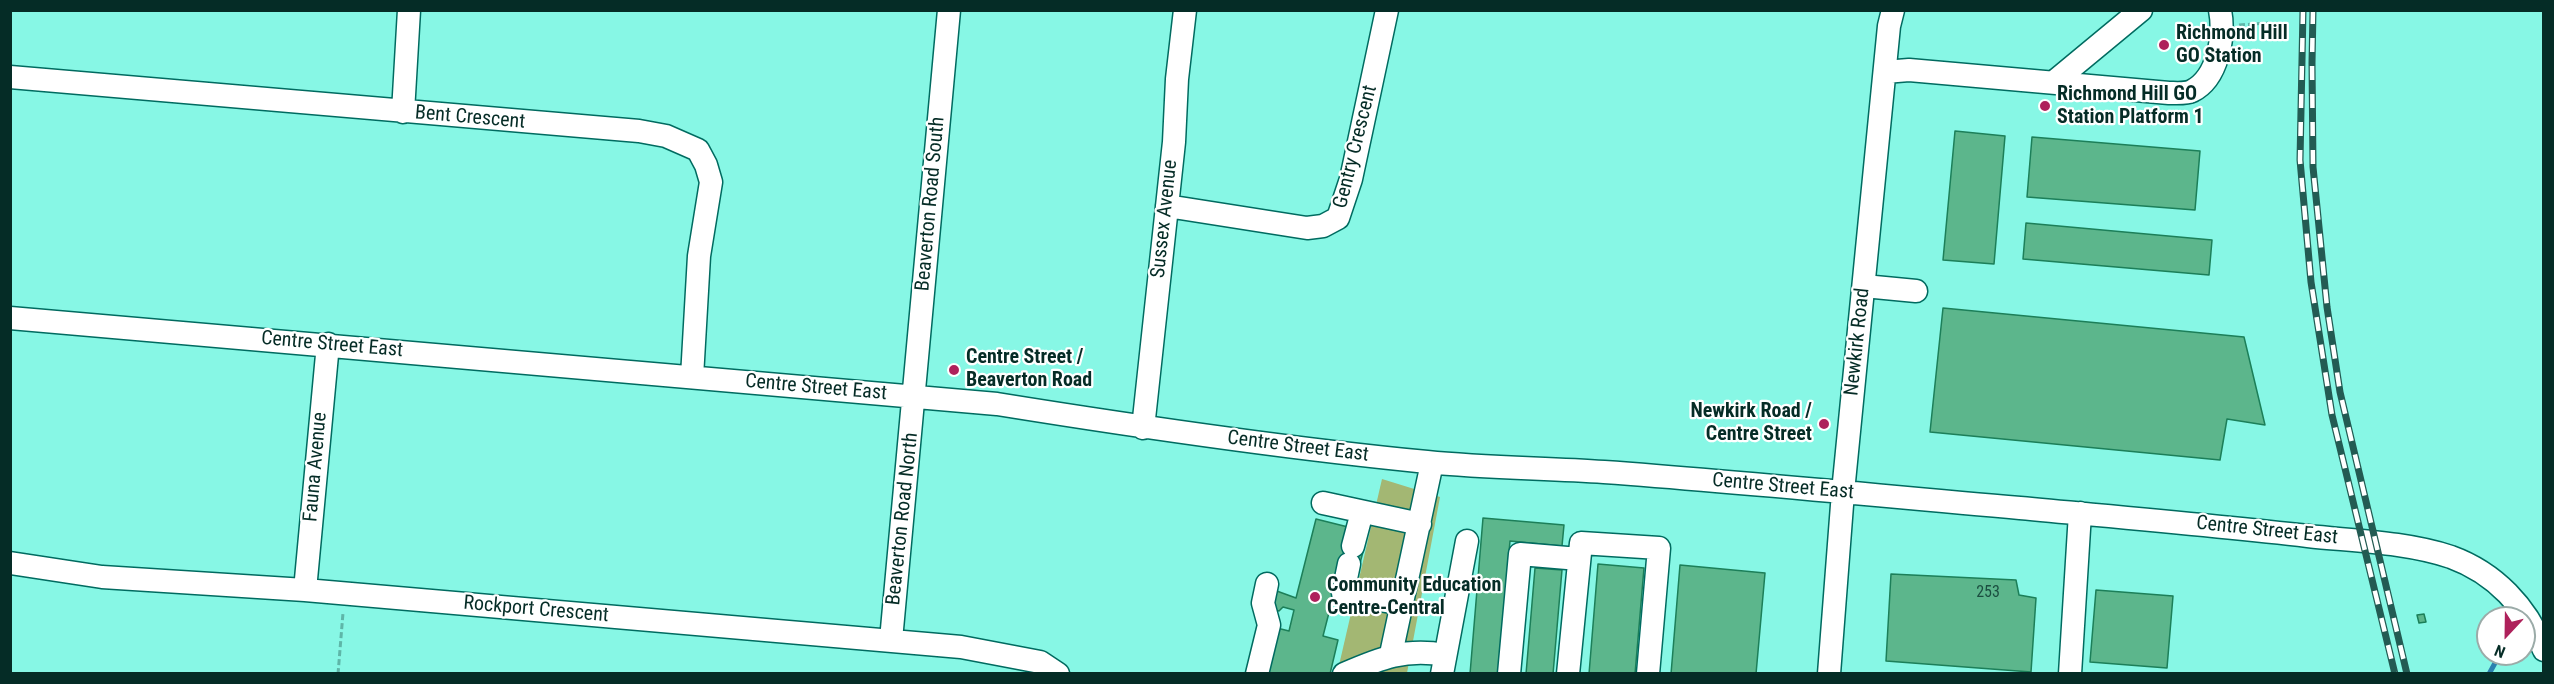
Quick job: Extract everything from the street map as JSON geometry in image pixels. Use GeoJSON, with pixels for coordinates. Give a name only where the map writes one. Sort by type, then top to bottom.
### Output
{"type":"FeatureCollection","features":[{"type":"Feature","properties":{"kind":"street"},"geometry":{"type":"LineString","coordinates":[[403,112],[410,10]]}},
{"type":"Feature","properties":{"kind":"street","name":"Beaverton Road South"},"geometry":{"type":"LineString","coordinates":[[915,398],[949,10]]}},
{"type":"Feature","properties":{"kind":"street","name":"Sussex Avenue"},"geometry":{"type":"LineString","coordinates":[[1143,428],[1185,10]]}},
{"type":"Feature","properties":{"kind":"street","name":"Gentry Crescent"},"geometry":{"type":"LineString","coordinates":[[1167,206],[1307,228],[1323,226],[1338,218],[1351,179],[1387,10]]}},
{"type":"Feature","properties":{"kind":"street","name":"Newkirk Road"},"geometry":{"type":"LineString","coordinates":[[1828,674],[1843,492],[1889,26],[1893,10]]}},
{"type":"Feature","properties":{"kind":"street"},"geometry":{"type":"LineString","coordinates":[[2054,82],[2141,10]]}},
{"type":"Feature","properties":{"kind":"street"},"geometry":{"type":"LineString","coordinates":[[1885,72],[1909,70],[2169,93],[2190,92],[2205,82],[2213,66],[2222,18]]}},
{"type":"Feature","properties":{"kind":"street","name":"Bent Crescent"},"geometry":{"type":"LineString","coordinates":[[10,77],[639,131],[666,136],[698,150],[711,182],[699,256],[692,376]]}},
{"type":"Feature","properties":{"kind":"street"},"geometry":{"type":"LineString","coordinates":[[1864,286],[1916,291]]}},
{"type":"Feature","properties":{"kind":"street","name":"Centre Street East"},"geometry":{"type":"LineString","coordinates":[[10,318],[997,404],[1143,428],[1284,447],[1432,463],[1602,472],[1843,492],[2080,513],[2392,545],[2446,555],[2475,567],[2497,582],[2518,604],[2535,628],[2544,650]]}},
{"type":"Feature","properties":{"kind":"street","name":"Fauna Avenue"},"geometry":{"type":"LineString","coordinates":[[305,590],[328,344]]}},
{"type":"Feature","properties":{"kind":"street","name":"Beaverton Road North"},"geometry":{"type":"LineString","coordinates":[[891,640],[915,398]]}},
{"type":"Feature","properties":{"kind":"street"},"geometry":{"type":"LineString","coordinates":[[1391,654],[1432,463]]}},
{"type":"Feature","properties":{"kind":"street"},"geometry":{"type":"LineString","coordinates":[[1323,503],[1420,524]]}},
{"type":"Feature","properties":{"kind":"street"},"geometry":{"type":"LineString","coordinates":[[1362,512],[1343,592],[1402,604]]}},
{"type":"Feature","properties":{"kind":"street"},"geometry":{"type":"LineString","coordinates":[[2070,674],[2080,513]]}},
{"type":"Feature","properties":{"kind":"street"},"geometry":{"type":"LineString","coordinates":[[1344,674],[1391,654],[1424,651],[1444,664],[1467,541]]}},
{"type":"Feature","properties":{"kind":"street"},"geometry":{"type":"LineString","coordinates":[[1568,674],[1581,543],[1659,548],[1648,674]]}},
{"type":"Feature","properties":{"kind":"street"},"geometry":{"type":"LineString","coordinates":[[1509,674],[1520,554],[1579,559]]}},
{"type":"Feature","properties":{"kind":"street","name":"Rockport Crescent"},"geometry":{"type":"LineString","coordinates":[[10,562],[102,577],[345,593],[961,647],[1040,662],[1058,674]]}},
{"type":"Feature","properties":{"kind":"street"},"geometry":{"type":"LineString","coordinates":[[1257,674],[1269,625],[1263,603],[1267,584]]}},
{"type":"Feature","properties":{"kind":"path"},"geometry":{"type":"LineString","coordinates":[[2222,18],[2268,23]]}},
{"type":"Feature","properties":{"kind":"path"},"geometry":{"type":"LineString","coordinates":[[339,674],[345,593]]}},
{"type":"Feature","properties":{"kind":"green space"},"geometry":{"type":"Polygon","coordinates":[[[1382,479],[1440,497],[1407,673],[1337,674],[1382,479]]]}},
{"type":"Feature","properties":{"kind":"building"},"geometry":{"type":"Polygon","coordinates":[[[1955,131],[2005,136],[1994,264],[1943,260],[1955,131]]]}},
{"type":"Feature","properties":{"kind":"building"},"geometry":{"type":"Polygon","coordinates":[[[2032,137],[2200,151],[2195,210],[2027,197],[2032,137]]]}},
{"type":"Feature","properties":{"kind":"building"},"geometry":{"type":"Polygon","coordinates":[[[2026,223],[2212,240],[2209,275],[2023,259],[2026,223]]]}},
{"type":"Feature","properties":{"kind":"building"},"geometry":{"type":"Polygon","coordinates":[[[1943,308],[2244,337],[2265,425],[2227,419],[2220,460],[1930,432],[1943,308]]]}},
{"type":"Feature","properties":{"kind":"building"},"geometry":{"type":"Polygon","coordinates":[[[1483,518],[1564,525],[1562,546],[1510,541],[1498,674],[1470,674],[1483,518]]]}},
{"type":"Feature","properties":{"kind":"building","name":"Community Education Centre-Central"},"geometry":{"type":"Polygon","coordinates":[[[1316,519],[1348,527],[1364,548],[1359,567],[1342,562],[1323,636],[1338,640],[1330,674],[1266,674],[1277,628],[1289,631],[1294,610],[1283,607],[1279,611],[1269,608],[1274,590],[1296,598],[1316,519]]]}},
{"type":"Feature","properties":{"kind":"building"},"geometry":{"type":"Polygon","coordinates":[[[1598,564],[1644,568],[1635,674],[1589,674],[1598,564]]]}},
{"type":"Feature","properties":{"kind":"building"},"geometry":{"type":"Polygon","coordinates":[[[1680,565],[1765,573],[1756,674],[1671,674],[1680,565]]]}},
{"type":"Feature","properties":{"kind":"building"},"geometry":{"type":"Polygon","coordinates":[[[1535,568],[1562,570],[1553,674],[1526,674],[1535,568]]]}},
{"type":"Feature","properties":{"kind":"building"},"geometry":{"type":"Polygon","coordinates":[[[1891,574],[2016,580],[2019,595],[2036,598],[2031,672],[1886,661],[1891,574]]]}},
{"type":"Feature","properties":{"kind":"building"},"geometry":{"type":"Polygon","coordinates":[[[2096,590],[2173,596],[2167,668],[2090,662],[2096,590]]]}},
{"type":"Feature","properties":{"kind":"building"},"geometry":{"type":"Polygon","coordinates":[[[2424,614],[2426,622],[2419,623],[2417,615],[2424,614]]]}},
{"type":"Feature","properties":{"kind":"waterway"},"geometry":{"type":"LineString","coordinates":[[2489,674],[2493,666]]}},
{"type":"Feature","properties":{"kind":"railway"},"geometry":{"type":"LineString","coordinates":[[2303,10],[2300,160],[2311,282],[2332,415],[2395,674]]}},
{"type":"Feature","properties":{"kind":"railway"},"geometry":{"type":"LineString","coordinates":[[2313,10],[2313,167],[2327,307],[2340,392],[2407,674]]}},
{"type":"Feature","properties":{"kind":"place","name":"Richmond Hill GO Station"},"geometry":{"type":"Point","coordinates":[2164,45]}},
{"type":"Feature","properties":{"kind":"place","name":"Richmond Hill GO Station Platform 1"},"geometry":{"type":"Point","coordinates":[2045,106]}},
{"type":"Feature","properties":{"kind":"place","name":"Centre Street / Beaverton Road"},"geometry":{"type":"Point","coordinates":[954,370]}},
{"type":"Feature","properties":{"kind":"place","name":"Newkirk Road / Centre Street"},"geometry":{"type":"Point","coordinates":[1824,424]}},
{"type":"Feature","properties":{"kind":"place","name":"Community Education Centre-Central"},"geometry":{"type":"Point","coordinates":[1315,597]}}]}
